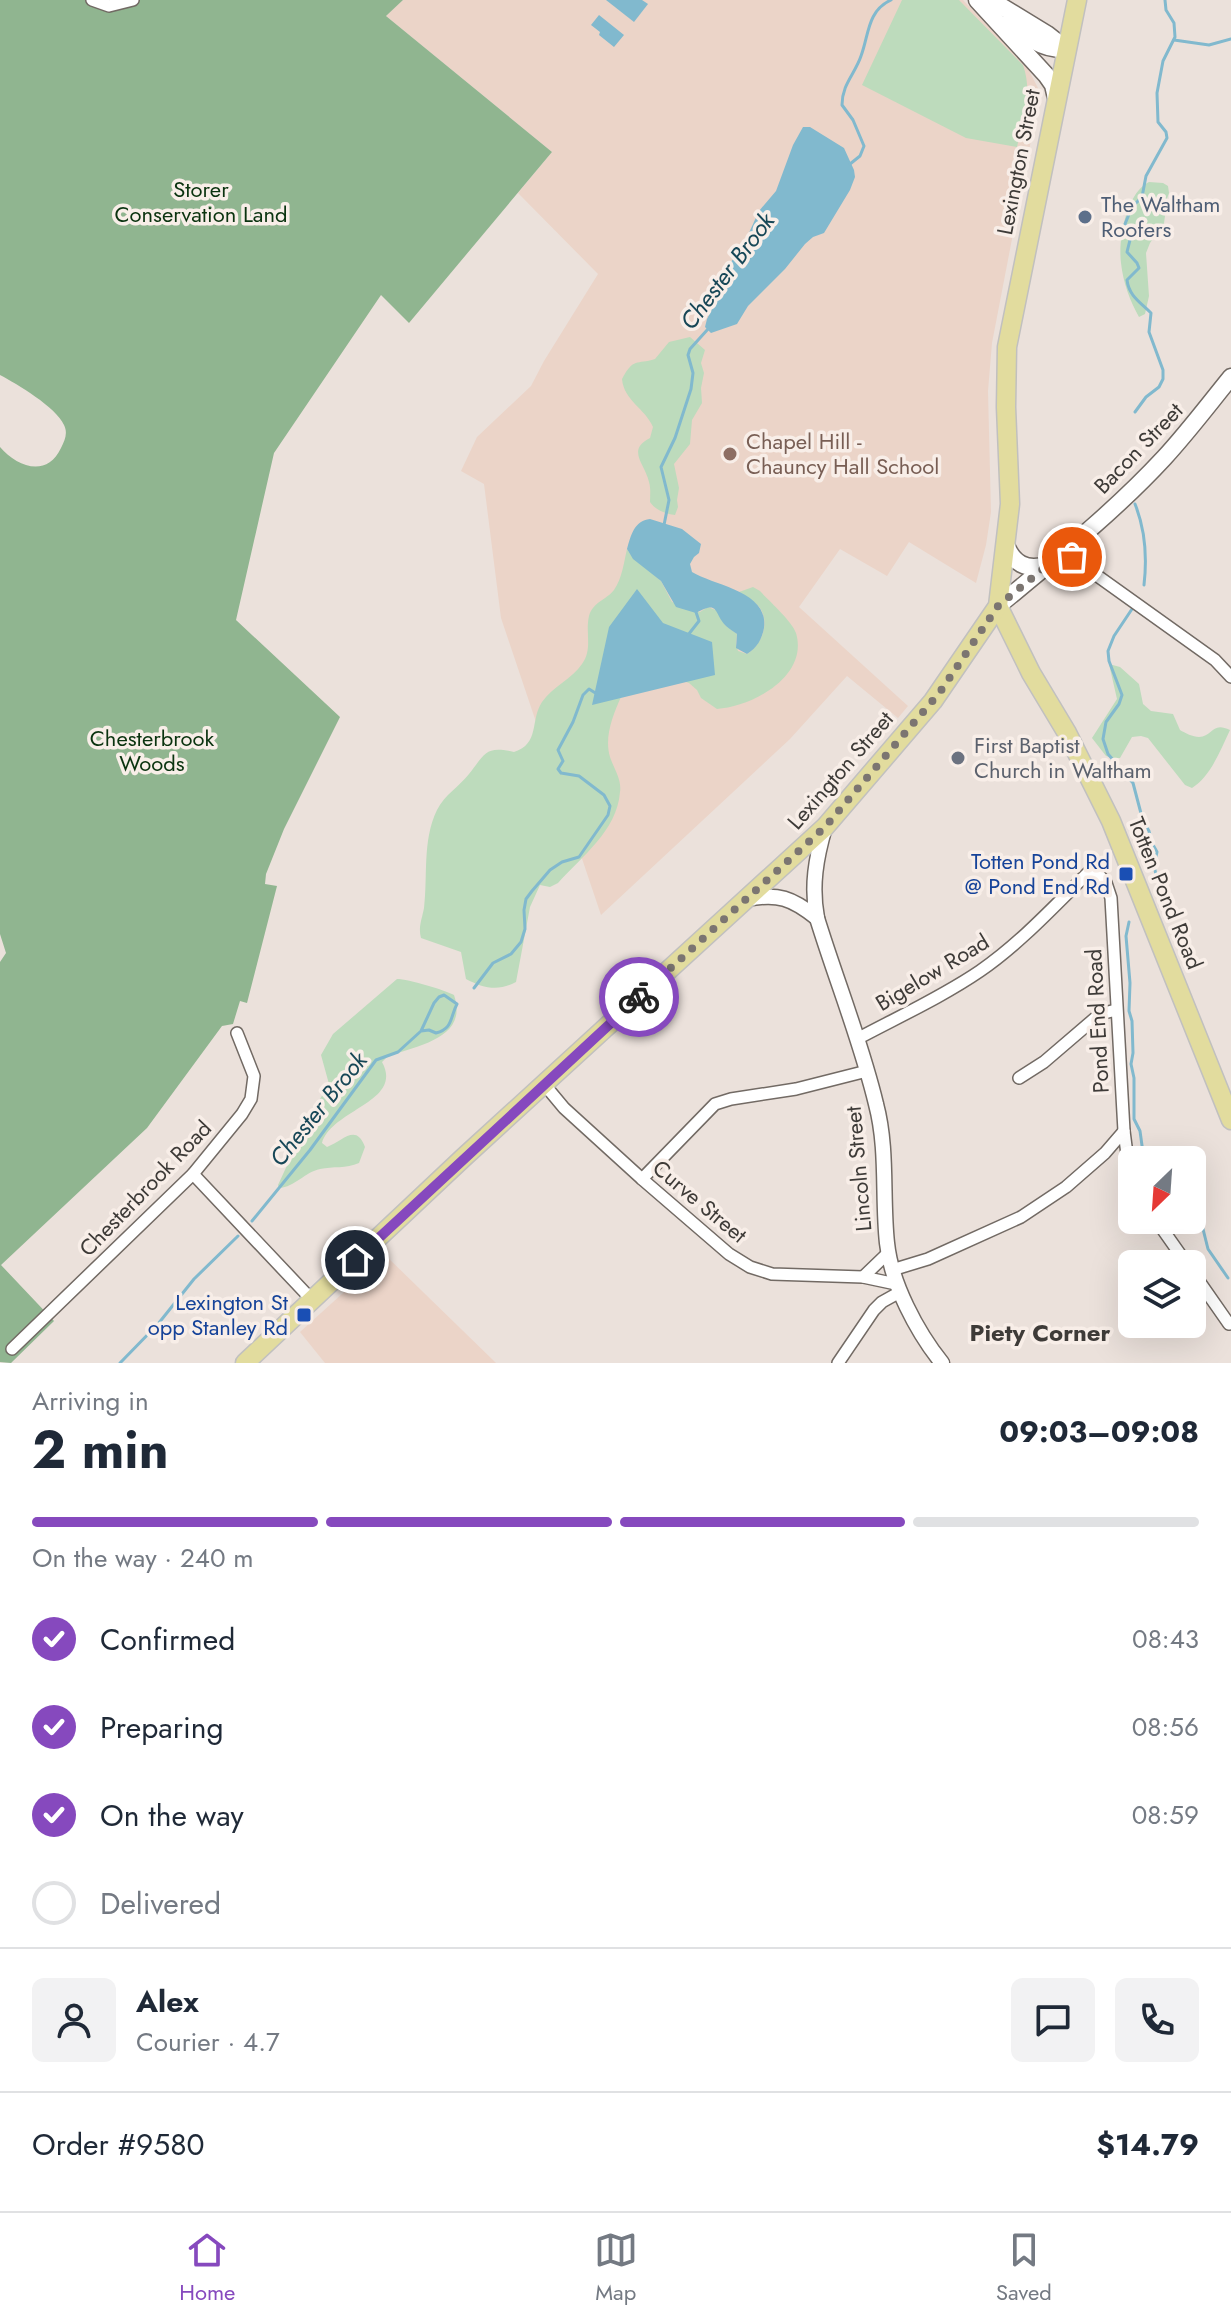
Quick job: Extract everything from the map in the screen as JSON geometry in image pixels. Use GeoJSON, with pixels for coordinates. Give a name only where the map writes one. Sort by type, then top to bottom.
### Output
{"type":"FeatureCollection","features":[{"type":"Feature","properties":{"kind":"main road"},"geometry":{"type":"LineString","coordinates":[[977,0],[1046,75],[1053,85],[1056,98]]}},
{"type":"Feature","properties":{"kind":"main road"},"geometry":{"type":"LineString","coordinates":[[990,0],[1032,41],[1046,47],[1066,49]]}},
{"type":"Feature","properties":{"kind":"main road","name":"Lexington Street"},"geometry":{"type":"LineString","coordinates":[[245,1363],[825,827],[940,692],[998,606],[1010,494],[1007,347],[1077,0]]}},
{"type":"Feature","properties":{"kind":"main road","name":"Bacon Street"},"geometry":{"type":"LineString","coordinates":[[998,606],[1066,550],[1164,458],[1224,396],[1231,377]]}},
{"type":"Feature","properties":{"kind":"main road"},"geometry":{"type":"LineString","coordinates":[[1006,545],[1011,557],[1022,565],[1034,568],[1047,565]]}},
{"type":"Feature","properties":{"kind":"main road","name":"Totten Pond Road"},"geometry":{"type":"LineString","coordinates":[[998,606],[1111,821],[1230,1115]]}},
{"type":"Feature","properties":{"kind":"street"},"geometry":{"type":"LineString","coordinates":[[92,0],[109,6],[133,0]]}},
{"type":"Feature","properties":{"kind":"street"},"geometry":{"type":"LineString","coordinates":[[1066,550],[1078,562],[1215,660],[1231,677]]}},
{"type":"Feature","properties":{"kind":"street","name":"Lincoln Street"},"geometry":{"type":"LineString","coordinates":[[825,827],[816,859],[817,918],[877,1106],[888,1253],[896,1282],[937,1361]]}},
{"type":"Feature","properties":{"kind":"street","name":"Pond End Road"},"geometry":{"type":"LineString","coordinates":[[1093,868],[1106,883],[1111,898],[1126,1146]]}},
{"type":"Feature","properties":{"kind":"street","name":"Bigelow Road"},"geometry":{"type":"LineString","coordinates":[[857,1039],[954,988],[982,969],[1015,944],[1093,868]]}},
{"type":"Feature","properties":{"kind":"street"},"geometry":{"type":"LineString","coordinates":[[747,899],[778,896],[805,908],[817,918]]}},
{"type":"Feature","properties":{"kind":"street"},"geometry":{"type":"LineString","coordinates":[[1019,1078],[1044,1062],[1100,1014],[1116,1010]]}},
{"type":"Feature","properties":{"kind":"street","name":"Chesterbrook Road"},"geometry":{"type":"LineString","coordinates":[[12,1349],[193,1174],[242,1114],[251,1099],[254,1076],[237,1033]]}},
{"type":"Feature","properties":{"kind":"street"},"geometry":{"type":"LineString","coordinates":[[642,1179],[715,1104],[796,1089],[867,1071]]}},
{"type":"Feature","properties":{"kind":"street","name":"Curve Street"},"geometry":{"type":"LineString","coordinates":[[544,1084],[564,1108],[642,1179],[729,1254],[750,1267],[789,1276],[863,1277],[896,1282]]}},
{"type":"Feature","properties":{"kind":"street"},"geometry":{"type":"LineString","coordinates":[[838,1363],[896,1282],[928,1259],[1021,1217],[1066,1187],[1105,1153],[1124,1131]]}},
{"type":"Feature","properties":{"kind":"street"},"geometry":{"type":"LineString","coordinates":[[193,1174],[312,1300]]}},
{"type":"Feature","properties":{"kind":"street"},"geometry":{"type":"LineString","coordinates":[[863,1277],[888,1253]]}},
{"type":"Feature","properties":{"kind":"street"},"geometry":{"type":"LineString","coordinates":[[1206,1291],[1229,1324]]}},
{"type":"Feature","properties":{"kind":"shaded area","name":"Chapel Hill - Chauncy Hall School"},"geometry":{"type":"Polygon","coordinates":[[[403,0],[963,0],[1027,67],[1038,88],[1037,109],[992,343],[988,391],[991,512],[976,583],[909,542],[887,576],[840,549],[799,607],[908,706],[898,718],[847,676],[790,739],[601,915],[501,618],[484,484],[461,471],[477,437],[531,386],[598,274],[518,193],[552,152],[386,16],[403,0]]]}},
{"type":"Feature","properties":{"kind":"shaded area"},"geometry":{"type":"Polygon","coordinates":[[[385,1255],[496,1363],[325,1363],[300,1332],[385,1255]]]}},
{"type":"Feature","properties":{"kind":"green space"},"geometry":{"type":"Polygon","coordinates":[[[0,0],[403,0],[386,16],[552,152],[409,323],[381,295],[274,453],[236,620],[340,717],[284,829],[266,874],[265,884],[277,886],[247,1003],[240,1001],[233,1024],[222,1026],[147,1128],[1,1265],[54,1321],[11,1363],[0,1362],[0,962],[6,953],[0,934],[0,447],[23,464],[40,466],[55,457],[66,434],[64,425],[53,411],[0,375],[0,0]]]}},
{"type":"Feature","properties":{"kind":"green space"},"geometry":{"type":"Polygon","coordinates":[[[902,0],[959,0],[1023,65],[1027,96],[1017,147],[966,138],[862,85],[902,0]]]}},
{"type":"Feature","properties":{"kind":"green space"},"geometry":{"type":"Polygon","coordinates":[[[1149,182],[1163,183],[1168,186],[1169,193],[1163,210],[1164,223],[1146,253],[1149,296],[1145,314],[1139,317],[1123,277],[1121,242],[1129,206],[1134,196],[1149,182]]]}},
{"type":"Feature","properties":{"kind":"green space"},"geometry":{"type":"Polygon","coordinates":[[[690,337],[705,350],[701,363],[704,373],[702,403],[692,420],[690,444],[674,464],[679,488],[675,515],[661,511],[650,502],[649,482],[638,452],[639,447],[650,438],[653,427],[627,393],[622,379],[636,363],[655,359],[669,342],[690,337]]]}},
{"type":"Feature","properties":{"kind":"green space"},"geometry":{"type":"Polygon","coordinates":[[[627,549],[661,581],[672,602],[700,612],[708,607],[718,611],[725,625],[737,634],[738,651],[747,654],[763,633],[764,620],[758,606],[739,592],[753,587],[760,591],[794,628],[798,649],[794,663],[774,687],[731,707],[717,709],[701,698],[689,683],[677,679],[621,697],[612,719],[608,742],[620,788],[612,819],[597,842],[558,883],[550,887],[540,885],[530,907],[516,982],[497,988],[478,985],[466,979],[461,952],[421,938],[427,846],[432,822],[444,799],[483,756],[497,750],[514,752],[528,743],[542,702],[578,669],[585,658],[589,616],[593,607],[617,586],[627,549]]]}},
{"type":"Feature","properties":{"kind":"green space"},"geometry":{"type":"Polygon","coordinates":[[[1109,664],[1120,667],[1139,684],[1143,704],[1151,711],[1173,714],[1180,730],[1199,737],[1220,727],[1230,730],[1210,769],[1192,788],[1185,785],[1148,738],[1132,737],[1120,758],[1112,758],[1106,756],[1092,738],[1117,699],[1109,664]]]}},
{"type":"Feature","properties":{"kind":"green space"},"geometry":{"type":"Polygon","coordinates":[[[397,979],[454,995],[457,1010],[454,1022],[437,1038],[387,1057],[382,1062],[386,1076],[383,1087],[328,1131],[322,1143],[327,1147],[349,1136],[358,1136],[365,1147],[359,1163],[315,1171],[279,1188],[296,1139],[329,1084],[321,1055],[333,1034],[397,979]]]}},
{"type":"Feature","properties":{"kind":"water"},"geometry":{"type":"Polygon","coordinates":[[[606,0],[642,0],[648,4],[634,22],[606,0]]]}},
{"type":"Feature","properties":{"kind":"water"},"geometry":{"type":"Polygon","coordinates":[[[599,15],[624,35],[614,47],[591,25],[599,15]]]}},
{"type":"Feature","properties":{"kind":"water"},"geometry":{"type":"Polygon","coordinates":[[[803,127],[810,127],[844,148],[855,177],[850,190],[824,233],[805,244],[748,306],[737,324],[711,333],[705,327],[716,292],[759,211],[776,191],[803,127]]]}},
{"type":"Feature","properties":{"kind":"water"},"geometry":{"type":"Polygon","coordinates":[[[650,519],[682,529],[701,544],[699,553],[690,564],[692,572],[738,591],[758,606],[764,628],[751,652],[747,654],[736,648],[737,634],[726,626],[713,608],[696,613],[676,607],[661,581],[633,559],[627,549],[632,534],[640,523],[650,519]]]}},
{"type":"Feature","properties":{"kind":"water"},"geometry":{"type":"Polygon","coordinates":[[[637,589],[663,623],[712,642],[715,675],[592,705],[609,627],[637,589]]]}},
{"type":"Feature","properties":{"kind":"waterway","name":"Chester Brook"},"geometry":{"type":"LineString","coordinates":[[850,164],[860,156],[864,146],[853,120],[842,105],[844,91],[861,56],[873,17],[891,0]]}},
{"type":"Feature","properties":{"kind":"waterway"},"geometry":{"type":"LineString","coordinates":[[1135,412],[1163,379],[1163,370],[1149,332],[1151,313],[1128,286],[1127,280],[1139,268],[1127,252],[1131,236],[1125,224],[1132,207],[1142,197],[1146,176],[1167,138],[1158,122],[1157,93],[1163,61],[1175,37],[1174,23],[1166,10],[1165,0]]}},
{"type":"Feature","properties":{"kind":"waterway"},"geometry":{"type":"LineString","coordinates":[[1174,40],[1209,45],[1231,39]]}},
{"type":"Feature","properties":{"kind":"waterway","name":"Chester Brook"},"geometry":{"type":"LineString","coordinates":[[664,525],[669,500],[661,467],[675,438],[691,389],[690,349],[708,329]]}},
{"type":"Feature","properties":{"kind":"waterway"},"geometry":{"type":"LineString","coordinates":[[1135,504],[1144,544],[1144,585]]}},
{"type":"Feature","properties":{"kind":"waterway"},"geometry":{"type":"LineString","coordinates":[[1132,609],[1108,651],[1122,695],[1106,722],[1103,739],[1108,754],[1133,783],[1143,821],[1157,852],[1154,865],[1157,880]]}},
{"type":"Feature","properties":{"kind":"waterway","name":"Chester Brook"},"geometry":{"type":"LineString","coordinates":[[688,635],[699,621],[696,612]]}},
{"type":"Feature","properties":{"kind":"waterway","name":"Chester Brook"},"geometry":{"type":"LineString","coordinates":[[474,988],[493,963],[511,954],[521,942],[525,929],[526,899],[532,891],[550,870],[579,857],[608,815],[610,806],[604,795],[579,776],[561,773],[558,769],[563,761],[558,750],[583,695],[589,689],[597,694]]}},
{"type":"Feature","properties":{"kind":"waterway"},"geometry":{"type":"LineString","coordinates":[[1129,922],[1126,936],[1134,1119],[1142,1146]]}},
{"type":"Feature","properties":{"kind":"waterway","name":"Chester Brook"},"geometry":{"type":"LineString","coordinates":[[252,1221],[310,1150],[376,1060],[398,1052],[421,1031],[439,997],[444,995],[457,1004],[445,1029],[436,1033],[421,1031]]}},
{"type":"Feature","properties":{"kind":"waterway"},"geometry":{"type":"LineString","coordinates":[[1204,1234],[1208,1249],[1228,1278]]}},
{"type":"Feature","properties":{"kind":"waterway","name":"Chester Brook"},"geometry":{"type":"LineString","coordinates":[[120,1363],[158,1324],[194,1279],[238,1236]]}},
{"type":"Feature","properties":{"kind":"way so far"},"geometry":{"type":"LineString","coordinates":[[639,997],[825,827],[940,692],[998,606],[1066,550],[1072,557]]}},
{"type":"Feature","properties":{"kind":"place","name":"The Waltham Roofers"},"geometry":{"type":"Point","coordinates":[1085,217]}},
{"type":"Feature","properties":{"kind":"place","name":"Chapel Hill - Chauncy Hall School"},"geometry":{"type":"Point","coordinates":[730,454]}},
{"type":"Feature","properties":{"kind":"place","name":"First Baptist Church in Waltham"},"geometry":{"type":"Point","coordinates":[958,758]}},
{"type":"Feature","properties":{"kind":"place","name":"Totten Pond Rd @ Pond End Rd"},"geometry":{"type":"Point","coordinates":[1126,874]}},
{"type":"Feature","properties":{"kind":"place","name":"Lexington St opp Stanley Rd"},"geometry":{"type":"Point","coordinates":[304,1315]}},
{"type":"Feature","properties":{"kind":"district","name":"Piety Corner"},"geometry":{"type":"Point","coordinates":[1040,1332]}},
{"type":"Feature","properties":{"kind":"route"},"geometry":{"type":"LineString","coordinates":[[355,1260],[639,997]]}},
{"type":"Feature","properties":{"kind":"park label","name":"Storer Conservation Land"},"geometry":{"type":"Point","coordinates":[201,202]}},
{"type":"Feature","properties":{"kind":"park label","name":"Chesterbrook Woods"},"geometry":{"type":"Point","coordinates":[152,750]}}]}
